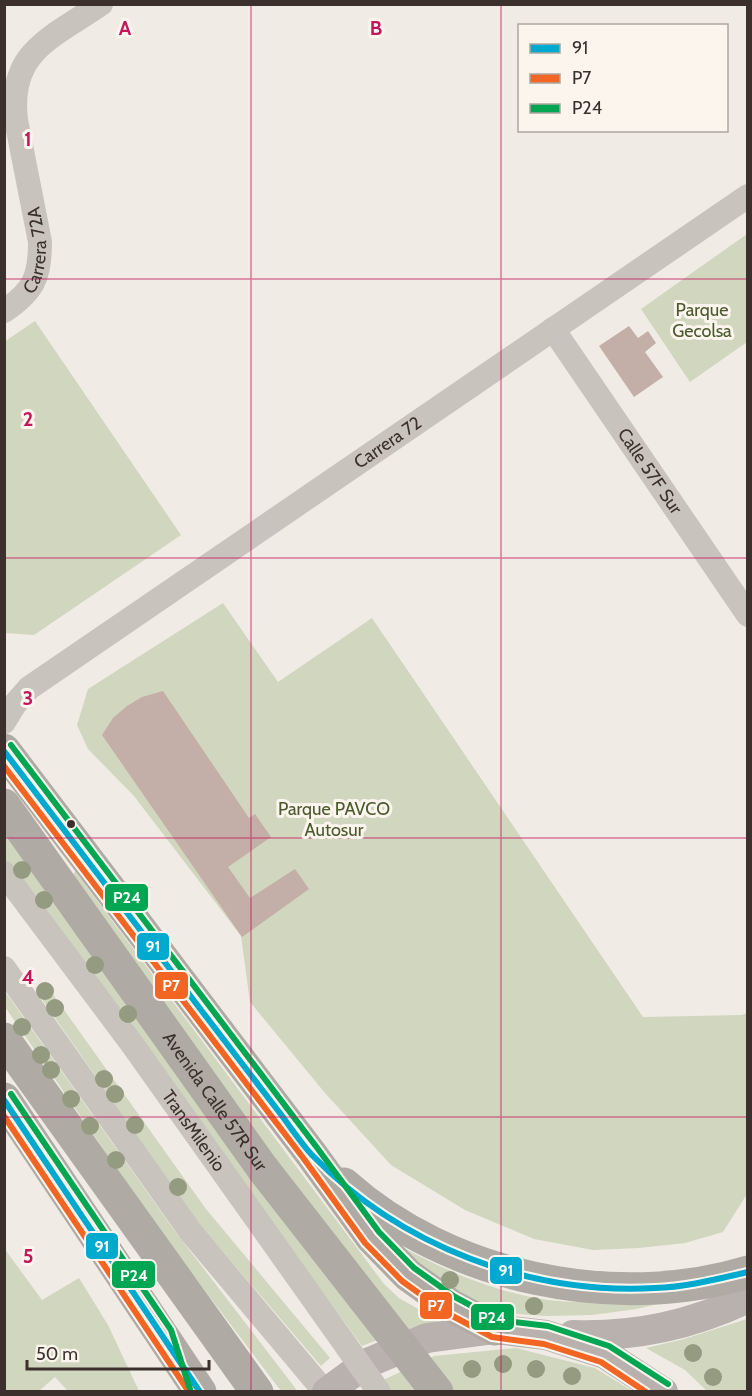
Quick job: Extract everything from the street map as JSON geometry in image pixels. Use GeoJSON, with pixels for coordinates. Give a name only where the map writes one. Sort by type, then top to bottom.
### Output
{"type":"FeatureCollection","features":[{"type":"Feature","properties":{"kind":"highway"},"geometry":{"type":"LineString","coordinates":[[4,750],[311,1154],[372,1238],[408,1275],[450,1305],[495,1329]]}},
{"type":"Feature","properties":{"kind":"highway","name":"Avenida Calle 57R Sur"},"geometry":{"type":"LineString","coordinates":[[4,805],[263,1169],[437,1392]]}},
{"type":"Feature","properties":{"kind":"highway"},"geometry":{"type":"LineString","coordinates":[[4,1039],[257,1392]]}},
{"type":"Feature","properties":{"kind":"highway"},"geometry":{"type":"LineString","coordinates":[[4,1099],[200,1392]]}},
{"type":"Feature","properties":{"kind":"highway"},"geometry":{"type":"LineString","coordinates":[[311,1154],[349,1188],[390,1218],[434,1243],[481,1263],[530,1278],[579,1286],[630,1289],[680,1287],[730,1278],[747,1272]]}},
{"type":"Feature","properties":{"kind":"highway"},"geometry":{"type":"LineString","coordinates":[[163,1334],[181,1392]]}},
{"type":"Feature","properties":{"kind":"main road"},"geometry":{"type":"LineString","coordinates":[[326,1392],[365,1364],[428,1338],[495,1329],[546,1335],[600,1336],[652,1330],[686,1323],[747,1298]]}},
{"type":"Feature","properties":{"kind":"main road"},"geometry":{"type":"LineString","coordinates":[[546,1335],[605,1354],[663,1392]]}},
{"type":"Feature","properties":{"kind":"street","name":"Carrera 72A"},"geometry":{"type":"LineString","coordinates":[[4,311],[27,294],[36,279],[40,260],[40,242],[10,119],[14,100],[10,81],[33,52],[100,4]]}},
{"type":"Feature","properties":{"kind":"street","name":"Carrera 72"},"geometry":{"type":"LineString","coordinates":[[4,722],[15,704],[29,688],[747,196]]}},
{"type":"Feature","properties":{"kind":"street","name":"Calle 57F Sur"},"geometry":{"type":"LineString","coordinates":[[553,329],[747,615]]}},
{"type":"Feature","properties":{"kind":"street","name":"Carrera 72"},"geometry":{"type":"LineString","coordinates":[[4,694],[29,688]]}},
{"type":"Feature","properties":{"kind":"street","name":"TransMilenio"},"geometry":{"type":"LineString","coordinates":[[4,873],[132,1044],[379,1392]]}},
{"type":"Feature","properties":{"kind":"street"},"geometry":{"type":"LineString","coordinates":[[4,968],[190,1231],[326,1392]]}},
{"type":"Feature","properties":{"kind":"green space","name":"Parque Gecolsa"},"geometry":{"type":"Polygon","coordinates":[[[747,234],[747,342],[690,382],[641,309],[747,234]]]}},
{"type":"Feature","properties":{"kind":"green space"},"geometry":{"type":"Polygon","coordinates":[[[35,321],[181,535],[34,635],[5,633],[4,342],[35,321]]]}},
{"type":"Feature","properties":{"kind":"green space","name":"Parque PAVCO Autosur"},"geometry":{"type":"Polygon","coordinates":[[[223,603],[278,682],[372,618],[643,1017],[742,1015],[747,1013],[747,1194],[723,1232],[685,1243],[593,1250],[534,1239],[465,1210],[391,1165],[325,1093],[250,1002],[241,936],[134,796],[88,749],[77,725],[88,689],[223,603]]]}},
{"type":"Feature","properties":{"kind":"green space"},"geometry":{"type":"Polygon","coordinates":[[[4,830],[377,1340],[362,1346],[5,860],[4,830]]]}},
{"type":"Feature","properties":{"kind":"green space"},"geometry":{"type":"Polygon","coordinates":[[[75,871],[384,1284],[399,1298],[439,1321],[408,1331],[263,1151],[72,878],[75,871]]]}},
{"type":"Feature","properties":{"kind":"green space"},"geometry":{"type":"Polygon","coordinates":[[[47,986],[206,1209],[330,1358],[321,1366],[195,1219],[37,992],[47,986]]]}},
{"type":"Feature","properties":{"kind":"green space"},"geometry":{"type":"Polygon","coordinates":[[[4,990],[174,1230],[296,1389],[294,1391],[281,1391],[165,1238],[5,1007],[4,990]]]}},
{"type":"Feature","properties":{"kind":"green space"},"geometry":{"type":"Polygon","coordinates":[[[394,1243],[491,1287],[545,1300],[585,1302],[686,1297],[637,1309],[592,1315],[546,1316],[503,1313],[471,1302],[443,1287],[394,1243]]]}},
{"type":"Feature","properties":{"kind":"green space"},"geometry":{"type":"Polygon","coordinates":[[[4,1248],[42,1300],[79,1278],[108,1325],[139,1391],[68,1391],[55,1377],[39,1391],[5,1391],[4,1248]]]}},
{"type":"Feature","properties":{"kind":"green space"},"geometry":{"type":"Polygon","coordinates":[[[747,1319],[747,1391],[707,1391],[685,1370],[646,1348],[684,1339],[747,1319]]]}},
{"type":"Feature","properties":{"kind":"green space"},"geometry":{"type":"Polygon","coordinates":[[[516,1348],[595,1368],[632,1391],[358,1392],[434,1356],[516,1348]]]}},
{"type":"Feature","properties":{"kind":"building"},"geometry":{"type":"Polygon","coordinates":[[[629,326],[638,338],[648,331],[656,343],[645,352],[663,377],[634,397],[599,346],[629,326]]]}},
{"type":"Feature","properties":{"kind":"building"},"geometry":{"type":"Polygon","coordinates":[[[163,691],[249,818],[255,814],[271,837],[228,867],[250,898],[295,869],[309,889],[242,937],[102,735],[113,718],[127,706],[142,697],[163,691]]]}},
{"type":"Feature","properties":{"kind":"transit line","name":"P24"},"geometry":{"type":"LineString","coordinates":[[11,745],[379,1232],[414,1268],[455,1297],[498,1320],[548,1326],[609,1346],[668,1384]]}},
{"type":"Feature","properties":{"kind":"transit line","name":"91"},"geometry":{"type":"LineString","coordinates":[[4,751],[307,1150],[347,1187],[385,1215],[426,1239],[469,1258],[514,1273],[561,1283],[608,1288],[655,1288],[702,1282],[748,1272]]}},
{"type":"Feature","properties":{"kind":"transit line","name":"P7"},"geometry":{"type":"LineString","coordinates":[[4,766],[304,1159],[365,1243],[402,1281],[445,1312],[492,1337],[544,1344],[601,1362],[646,1392]]}},
{"type":"Feature","properties":{"kind":"transit line","name":"P24"},"geometry":{"type":"LineString","coordinates":[[11,1094],[171,1330],[190,1389]]}},
{"type":"Feature","properties":{"kind":"transit line","name":"91"},"geometry":{"type":"LineString","coordinates":[[4,1100],[200,1392]]}},
{"type":"Feature","properties":{"kind":"transit line","name":"P7"},"geometry":{"type":"LineString","coordinates":[[4,1116],[189,1392]]}}]}
